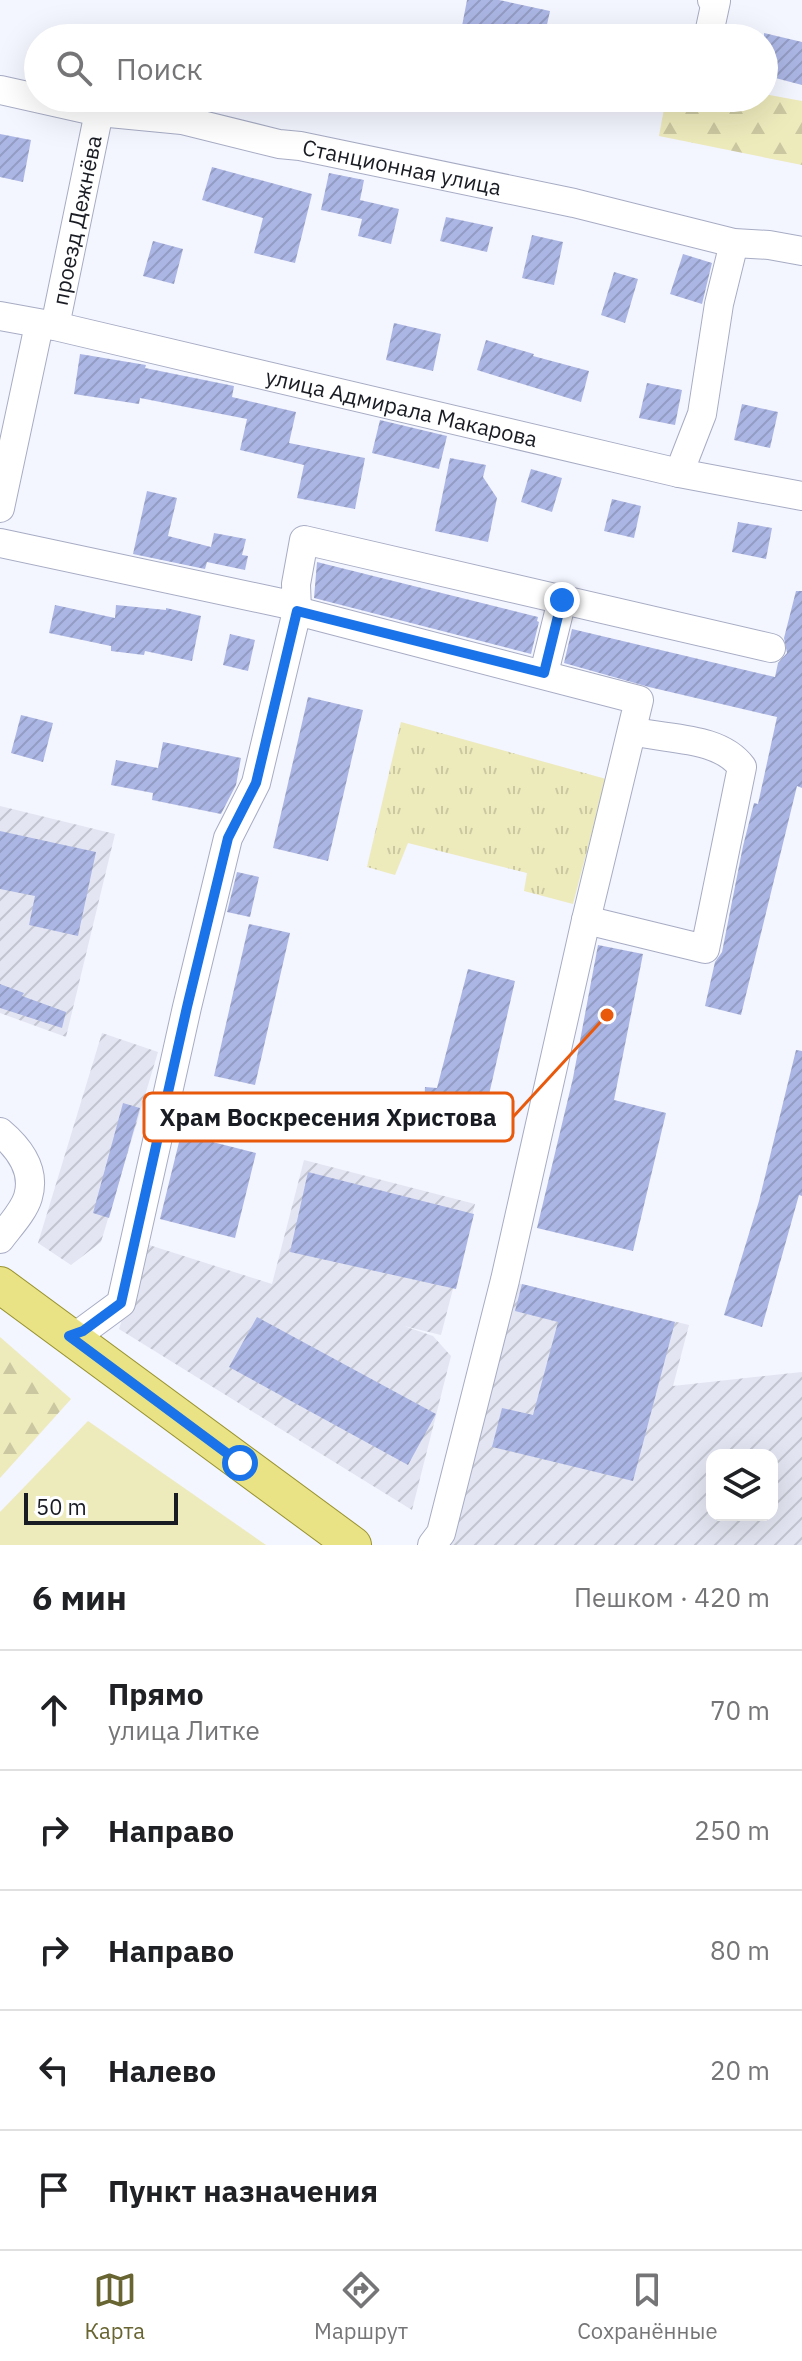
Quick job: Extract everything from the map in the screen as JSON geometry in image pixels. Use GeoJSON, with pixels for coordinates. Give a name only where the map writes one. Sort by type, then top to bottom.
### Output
{"type":"FeatureCollection","features":[{"type":"Feature","properties":{"kind":"main road"},"geometry":{"type":"LineString","coordinates":[[0,1285],[353,1545]]}},
{"type":"Feature","properties":{"kind":"street"},"geometry":{"type":"LineString","coordinates":[[711,24],[716,1],[712,0]]}},
{"type":"Feature","properties":{"kind":"street","name":"Станционная улица"},"geometry":{"type":"LineString","coordinates":[[0,90],[24,95]]}},
{"type":"Feature","properties":{"kind":"street","name":"Станционная улица"},"geometry":{"type":"LineString","coordinates":[[99,112],[182,120],[279,144],[574,203],[734,243],[802,251]]}},
{"type":"Feature","properties":{"kind":"street","name":"проезд Дежнёва"},"geometry":{"type":"LineString","coordinates":[[0,508],[99,112]]}},
{"type":"Feature","properties":{"kind":"street"},"geometry":{"type":"LineString","coordinates":[[679,473],[702,414],[719,304],[734,243]]}},
{"type":"Feature","properties":{"kind":"street","name":"улица Адмирала Макарова"},"geometry":{"type":"LineString","coordinates":[[0,316],[679,473],[802,496]]}},
{"type":"Feature","properties":{"kind":"street"},"geometry":{"type":"LineString","coordinates":[[69,1336],[83,1331],[121,1303],[183,1022],[228,838],[256,783],[297,611],[296,584],[304,540],[771,648]]}},
{"type":"Feature","properties":{"kind":"street"},"geometry":{"type":"LineString","coordinates":[[0,543],[286,604],[297,611],[639,700],[501,1295],[441,1533],[432,1545]]}},
{"type":"Feature","properties":{"kind":"street"},"geometry":{"type":"LineString","coordinates":[[544,673],[562,600]]}},
{"type":"Feature","properties":{"kind":"street"},"geometry":{"type":"LineString","coordinates":[[586,920],[705,949],[742,767],[734,756],[716,748],[632,731]]}},
{"type":"Feature","properties":{"kind":"street"},"geometry":{"type":"LineString","coordinates":[[0,1132],[15,1145],[28,1167],[28,1197],[0,1239]]}},
{"type":"Feature","properties":{"kind":"shaded area"},"geometry":{"type":"Polygon","coordinates":[[[0,806],[115,834],[66,1037],[0,1013],[0,806]]]}},
{"type":"Feature","properties":{"kind":"shaded area"},"geometry":{"type":"Polygon","coordinates":[[[102,1033],[158,1052],[101,1242],[71,1265],[38,1243],[102,1033]]]}},
{"type":"Feature","properties":{"kind":"shaded area"},"geometry":{"type":"Polygon","coordinates":[[[304,1160],[475,1204],[441,1335],[404,1326],[433,1336],[451,1356],[412,1510],[119,1329],[146,1244],[272,1284],[304,1160]]]}},
{"type":"Feature","properties":{"kind":"shaded area"},"geometry":{"type":"Polygon","coordinates":[[[505,1280],[689,1325],[673,1386],[802,1372],[802,1545],[441,1545],[505,1280]]]}},
{"type":"Feature","properties":{"kind":"green space"},"geometry":{"type":"Polygon","coordinates":[[[778,97],[802,101],[802,165],[659,136],[663,112],[778,112],[778,97]]]}},
{"type":"Feature","properties":{"kind":"green space"},"geometry":{"type":"Polygon","coordinates":[[[401,722],[606,779],[573,904],[524,891],[527,873],[408,843],[395,875],[367,867],[401,722]]]}},
{"type":"Feature","properties":{"kind":"green space"},"geometry":{"type":"Polygon","coordinates":[[[0,1337],[71,1399],[0,1478],[0,1337]]]}},
{"type":"Feature","properties":{"kind":"green space"},"geometry":{"type":"Polygon","coordinates":[[[88,1421],[266,1545],[0,1545],[0,1512],[88,1421]]]}},
{"type":"Feature","properties":{"kind":"building"},"geometry":{"type":"Polygon","coordinates":[[[467,0],[499,0],[550,11],[547,24],[462,24],[467,0]]]}},
{"type":"Feature","properties":{"kind":"building"},"geometry":{"type":"Polygon","coordinates":[[[778,36],[802,42],[802,85],[778,79],[778,36]]]}},
{"type":"Feature","properties":{"kind":"building"},"geometry":{"type":"Polygon","coordinates":[[[0,134],[31,140],[23,182],[0,177],[0,134]]]}},
{"type":"Feature","properties":{"kind":"building"},"geometry":{"type":"Polygon","coordinates":[[[212,167],[312,194],[295,263],[254,253],[263,218],[202,200],[212,167]]]}},
{"type":"Feature","properties":{"kind":"building"},"geometry":{"type":"Polygon","coordinates":[[[329,173],[364,180],[360,200],[399,209],[391,244],[358,236],[362,219],[321,210],[329,173]]]}},
{"type":"Feature","properties":{"kind":"building"},"geometry":{"type":"Polygon","coordinates":[[[446,217],[493,227],[487,252],[440,241],[446,217]]]}},
{"type":"Feature","properties":{"kind":"building"},"geometry":{"type":"Polygon","coordinates":[[[532,235],[563,242],[554,285],[522,278],[532,235]]]}},
{"type":"Feature","properties":{"kind":"building"},"geometry":{"type":"Polygon","coordinates":[[[153,241],[183,249],[174,284],[143,276],[153,241]]]}},
{"type":"Feature","properties":{"kind":"building"},"geometry":{"type":"Polygon","coordinates":[[[683,254],[712,263],[702,304],[670,294],[683,254]]]}},
{"type":"Feature","properties":{"kind":"building"},"geometry":{"type":"Polygon","coordinates":[[[614,272],[638,279],[625,323],[601,315],[614,272]]]}},
{"type":"Feature","properties":{"kind":"building"},"geometry":{"type":"Polygon","coordinates":[[[394,323],[441,334],[433,371],[386,360],[394,323]]]}},
{"type":"Feature","properties":{"kind":"building"},"geometry":{"type":"Polygon","coordinates":[[[486,340],[589,371],[581,402],[477,370],[486,340]]]}},
{"type":"Feature","properties":{"kind":"building"},"geometry":{"type":"Polygon","coordinates":[[[80,354],[146,365],[145,368],[234,386],[232,397],[296,412],[289,443],[365,458],[355,509],[297,498],[304,465],[240,450],[247,419],[140,398],[139,404],[74,394],[80,354]]]}},
{"type":"Feature","properties":{"kind":"building"},"geometry":{"type":"Polygon","coordinates":[[[647,383],[682,390],[675,425],[639,418],[647,383]]]}},
{"type":"Feature","properties":{"kind":"building"},"geometry":{"type":"Polygon","coordinates":[[[742,404],[778,412],[770,448],[734,440],[742,404]]]}},
{"type":"Feature","properties":{"kind":"building"},"geometry":{"type":"Polygon","coordinates":[[[380,420],[447,436],[439,469],[372,453],[380,420]]]}},
{"type":"Feature","properties":{"kind":"building"},"geometry":{"type":"Polygon","coordinates":[[[450,458],[486,465],[483,477],[497,498],[488,542],[435,531],[450,458]]]}},
{"type":"Feature","properties":{"kind":"building"},"geometry":{"type":"Polygon","coordinates":[[[531,469],[562,478],[552,512],[521,502],[531,469]]]}},
{"type":"Feature","properties":{"kind":"building"},"geometry":{"type":"Polygon","coordinates":[[[147,491],[177,498],[168,536],[211,547],[214,533],[246,539],[242,555],[248,556],[245,570],[207,562],[205,569],[133,554],[147,491]]]}},
{"type":"Feature","properties":{"kind":"building"},"geometry":{"type":"Polygon","coordinates":[[[612,499],[641,506],[634,538],[604,531],[612,499]]]}},
{"type":"Feature","properties":{"kind":"building"},"geometry":{"type":"Polygon","coordinates":[[[738,522],[772,528],[766,559],[732,552],[738,522]]]}},
{"type":"Feature","properties":{"kind":"building"},"geometry":{"type":"Polygon","coordinates":[[[317,562],[538,617],[531,654],[314,598],[317,562]]]}},
{"type":"Feature","properties":{"kind":"building"},"geometry":{"type":"Polygon","coordinates":[[[796,591],[802,591],[802,788],[797,786],[741,1015],[705,1006],[715,962],[722,952],[743,846],[754,803],[758,804],[777,717],[564,663],[572,629],[775,677],[778,663],[787,653],[784,638],[796,591]]]}},
{"type":"Feature","properties":{"kind":"building"},"geometry":{"type":"Polygon","coordinates":[[[55,605],[115,618],[116,605],[166,608],[201,616],[192,661],[145,651],[144,655],[111,651],[111,646],[49,633],[55,605]]]}},
{"type":"Feature","properties":{"kind":"building"},"geometry":{"type":"Polygon","coordinates":[[[230,634],[255,640],[248,671],[223,665],[230,634]]]}},
{"type":"Feature","properties":{"kind":"building"},"geometry":{"type":"Polygon","coordinates":[[[308,697],[363,710],[328,861],[273,848],[308,697]]]}},
{"type":"Feature","properties":{"kind":"building"},"geometry":{"type":"Polygon","coordinates":[[[21,715],[53,723],[43,762],[11,753],[21,715]]]}},
{"type":"Feature","properties":{"kind":"building"},"geometry":{"type":"Polygon","coordinates":[[[163,742],[241,758],[236,785],[221,814],[152,800],[153,793],[111,785],[116,760],[158,768],[163,742]]]}},
{"type":"Feature","properties":{"kind":"building"},"geometry":{"type":"Polygon","coordinates":[[[0,831],[96,852],[78,936],[29,925],[35,896],[0,889],[0,831]]]}},
{"type":"Feature","properties":{"kind":"building"},"geometry":{"type":"Polygon","coordinates":[[[237,872],[259,877],[250,917],[227,912],[237,872]]]}},
{"type":"Feature","properties":{"kind":"building"},"geometry":{"type":"Polygon","coordinates":[[[249,924],[290,933],[255,1085],[214,1076],[249,924]]]}},
{"type":"Feature","properties":{"kind":"building"},"geometry":{"type":"Polygon","coordinates":[[[598,945],[643,954],[614,1100],[666,1113],[633,1251],[537,1228],[573,1078],[598,945]]]}},
{"type":"Feature","properties":{"kind":"building"},"geometry":{"type":"Polygon","coordinates":[[[468,969],[515,981],[488,1099],[495,1104],[492,1121],[424,1105],[425,1087],[437,1088],[468,969]]]}},
{"type":"Feature","properties":{"kind":"building"},"geometry":{"type":"Polygon","coordinates":[[[0,984],[24,993],[22,996],[66,1012],[62,1028],[0,1008],[0,984]]]}},
{"type":"Feature","properties":{"kind":"building"},"geometry":{"type":"Polygon","coordinates":[[[796,1050],[802,1051],[802,1196],[799,1195],[762,1327],[724,1315],[759,1201],[796,1050]]]}},
{"type":"Feature","properties":{"kind":"building"},"geometry":{"type":"Polygon","coordinates":[[[123,1103],[140,1108],[109,1218],[93,1213],[123,1103]]]}},
{"type":"Feature","properties":{"kind":"building"},"geometry":{"type":"Polygon","coordinates":[[[181,1134],[256,1153],[235,1238],[160,1219],[181,1134]]]}},
{"type":"Feature","properties":{"kind":"building"},"geometry":{"type":"Polygon","coordinates":[[[308,1172],[474,1214],[456,1289],[290,1252],[308,1172]]]}},
{"type":"Feature","properties":{"kind":"building"},"geometry":{"type":"Polygon","coordinates":[[[522,1284],[675,1322],[633,1481],[492,1447],[502,1408],[533,1415],[558,1322],[515,1311],[522,1284]]]}},
{"type":"Feature","properties":{"kind":"building"},"geometry":{"type":"Polygon","coordinates":[[[257,1317],[436,1414],[408,1465],[229,1367],[257,1317]]]}},
{"type":"Feature","properties":{"kind":"place","name":"Храм Воскресения Христова"},"geometry":{"type":"Point","coordinates":[607,1015]}},
{"type":"Feature","properties":{"kind":"route"},"geometry":{"type":"LineString","coordinates":[[240,1463],[69,1336],[83,1331],[121,1303],[228,838],[256,783],[297,611],[544,673],[562,600]]}}]}
